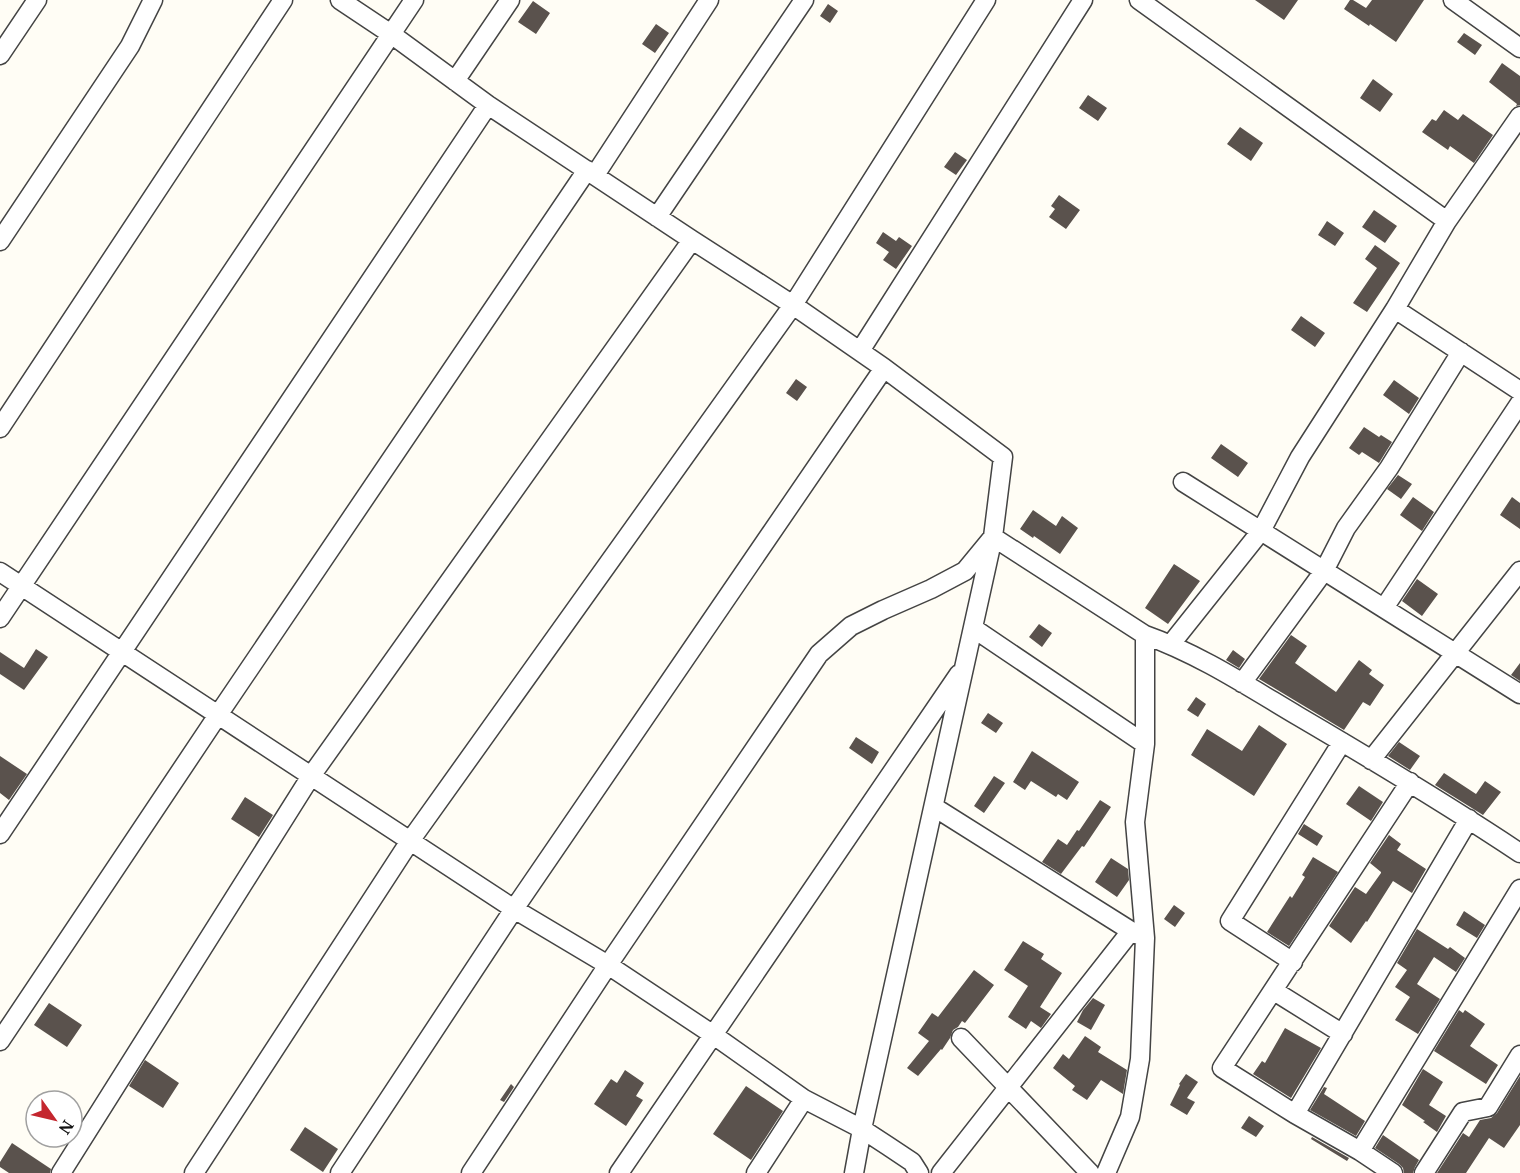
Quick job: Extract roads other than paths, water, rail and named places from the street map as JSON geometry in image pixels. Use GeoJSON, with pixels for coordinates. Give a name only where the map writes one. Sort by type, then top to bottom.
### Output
{"type":"FeatureCollection","features":[{"type":"Feature","properties":{"kind":"street"},"geometry":{"type":"LineString","coordinates":[[0,55],[37,0]]}},
{"type":"Feature","properties":{"kind":"street"},"geometry":{"type":"LineString","coordinates":[[0,241],[130,46],[153,0]]}},
{"type":"Feature","properties":{"kind":"street"},"geometry":{"type":"LineString","coordinates":[[0,428],[283,0]]}},
{"type":"Feature","properties":{"kind":"street"},"geometry":{"type":"LineString","coordinates":[[340,0],[392,34],[488,105],[860,351],[1003,457],[993,537],[854,1173]]}},
{"type":"Feature","properties":{"kind":"street"},"geometry":{"type":"LineString","coordinates":[[0,618],[414,0]]}},
{"type":"Feature","properties":{"kind":"street"},"geometry":{"type":"LineString","coordinates":[[455,81],[510,0]]}},
{"type":"Feature","properties":{"kind":"street"},"geometry":{"type":"LineString","coordinates":[[0,1041],[218,715],[709,0]]}},
{"type":"Feature","properties":{"kind":"street"},"geometry":{"type":"LineString","coordinates":[[657,217],[804,0]]}},
{"type":"Feature","properties":{"kind":"street"},"geometry":{"type":"LineString","coordinates":[[194,1173],[410,841],[793,305],[986,0]]}},
{"type":"Feature","properties":{"kind":"street"},"geometry":{"type":"LineString","coordinates":[[860,351],[1083,0]]}},
{"type":"Feature","properties":{"kind":"street"},"geometry":{"type":"LineString","coordinates":[[1139,0],[1447,221]]}},
{"type":"Feature","properties":{"kind":"street"},"geometry":{"type":"LineString","coordinates":[[1453,0],[1520,48]]}},
{"type":"Feature","properties":{"kind":"street"},"geometry":{"type":"LineString","coordinates":[[0,834],[488,105]]}},
{"type":"Feature","properties":{"kind":"street"},"geometry":{"type":"LineString","coordinates":[[1170,644],[1261,531],[1300,457],[1395,309],[1447,221],[1520,116]]}},
{"type":"Feature","properties":{"kind":"street"},"geometry":{"type":"LineString","coordinates":[[61,1173],[311,776],[692,240]]}},
{"type":"Feature","properties":{"kind":"street"},"geometry":{"type":"LineString","coordinates":[[1395,309],[1520,391]]}},
{"type":"Feature","properties":{"kind":"street"},"geometry":{"type":"LineString","coordinates":[[1242,683],[1324,571],[1346,528],[1389,468],[1461,352]]}},
{"type":"Feature","properties":{"kind":"street"},"geometry":{"type":"LineString","coordinates":[[340,1173],[514,909],[884,368]]}},
{"type":"Feature","properties":{"kind":"street"},"geometry":{"type":"LineString","coordinates":[[1384,608],[1520,403]]}},
{"type":"Feature","properties":{"kind":"street"},"geometry":{"type":"LineString","coordinates":[[1184,482],[1520,694]]}},
{"type":"Feature","properties":{"kind":"street"},"geometry":{"type":"LineString","coordinates":[[993,537],[1145,635],[1170,644],[1242,683],[1410,782],[1520,853]]}},
{"type":"Feature","properties":{"kind":"street"},"geometry":{"type":"LineString","coordinates":[[471,1173],[608,965],[819,654],[851,626],[965,571],[993,537]]}},
{"type":"Feature","properties":{"kind":"street"},"geometry":{"type":"LineString","coordinates":[[1371,760],[1520,571]]}},
{"type":"Feature","properties":{"kind":"street"},"geometry":{"type":"LineString","coordinates":[[0,572],[514,909],[608,965],[804,1099],[862,1130],[912,1162],[919,1173]]}},
{"type":"Feature","properties":{"kind":"street"},"geometry":{"type":"LineString","coordinates":[[973,628],[1144,744]]}},
{"type":"Feature","properties":{"kind":"street"},"geometry":{"type":"LineString","coordinates":[[1106,1173],[1130,1117],[1140,1059],[1135,822],[1144,744],[1145,635]]}},
{"type":"Feature","properties":{"kind":"street"},"geometry":{"type":"LineString","coordinates":[[619,1173],[964,665]]}},
{"type":"Feature","properties":{"kind":"street"},"geometry":{"type":"LineString","coordinates":[[1293,962],[1230,921],[1342,742]]}},
{"type":"Feature","properties":{"kind":"street"},"geometry":{"type":"LineString","coordinates":[[1393,1173],[1372,1167],[1360,1151],[1222,1068],[1410,782]]}},
{"type":"Feature","properties":{"kind":"street"},"geometry":{"type":"LineString","coordinates":[[934,807],[1138,935]]}},
{"type":"Feature","properties":{"kind":"street"},"geometry":{"type":"LineString","coordinates":[[1295,1114],[1469,819]]}},
{"type":"Feature","properties":{"kind":"street"},"geometry":{"type":"LineString","coordinates":[[1360,1151],[1520,889]]}},
{"type":"Feature","properties":{"kind":"street"},"geometry":{"type":"LineString","coordinates":[[941,1173],[1009,1087],[1138,935]]}},
{"type":"Feature","properties":{"kind":"street"},"geometry":{"type":"LineString","coordinates":[[1274,991],[1343,1034]]}},
{"type":"Feature","properties":{"kind":"street"},"geometry":{"type":"LineString","coordinates":[[961,1038],[1090,1173]]}},
{"type":"Feature","properties":{"kind":"street"},"geometry":{"type":"LineString","coordinates":[[1424,1173],[1463,1112],[1488,1107],[1520,1055]]}},
{"type":"Feature","properties":{"kind":"street"},"geometry":{"type":"LineString","coordinates":[[756,1173],[804,1099]]}}]}
